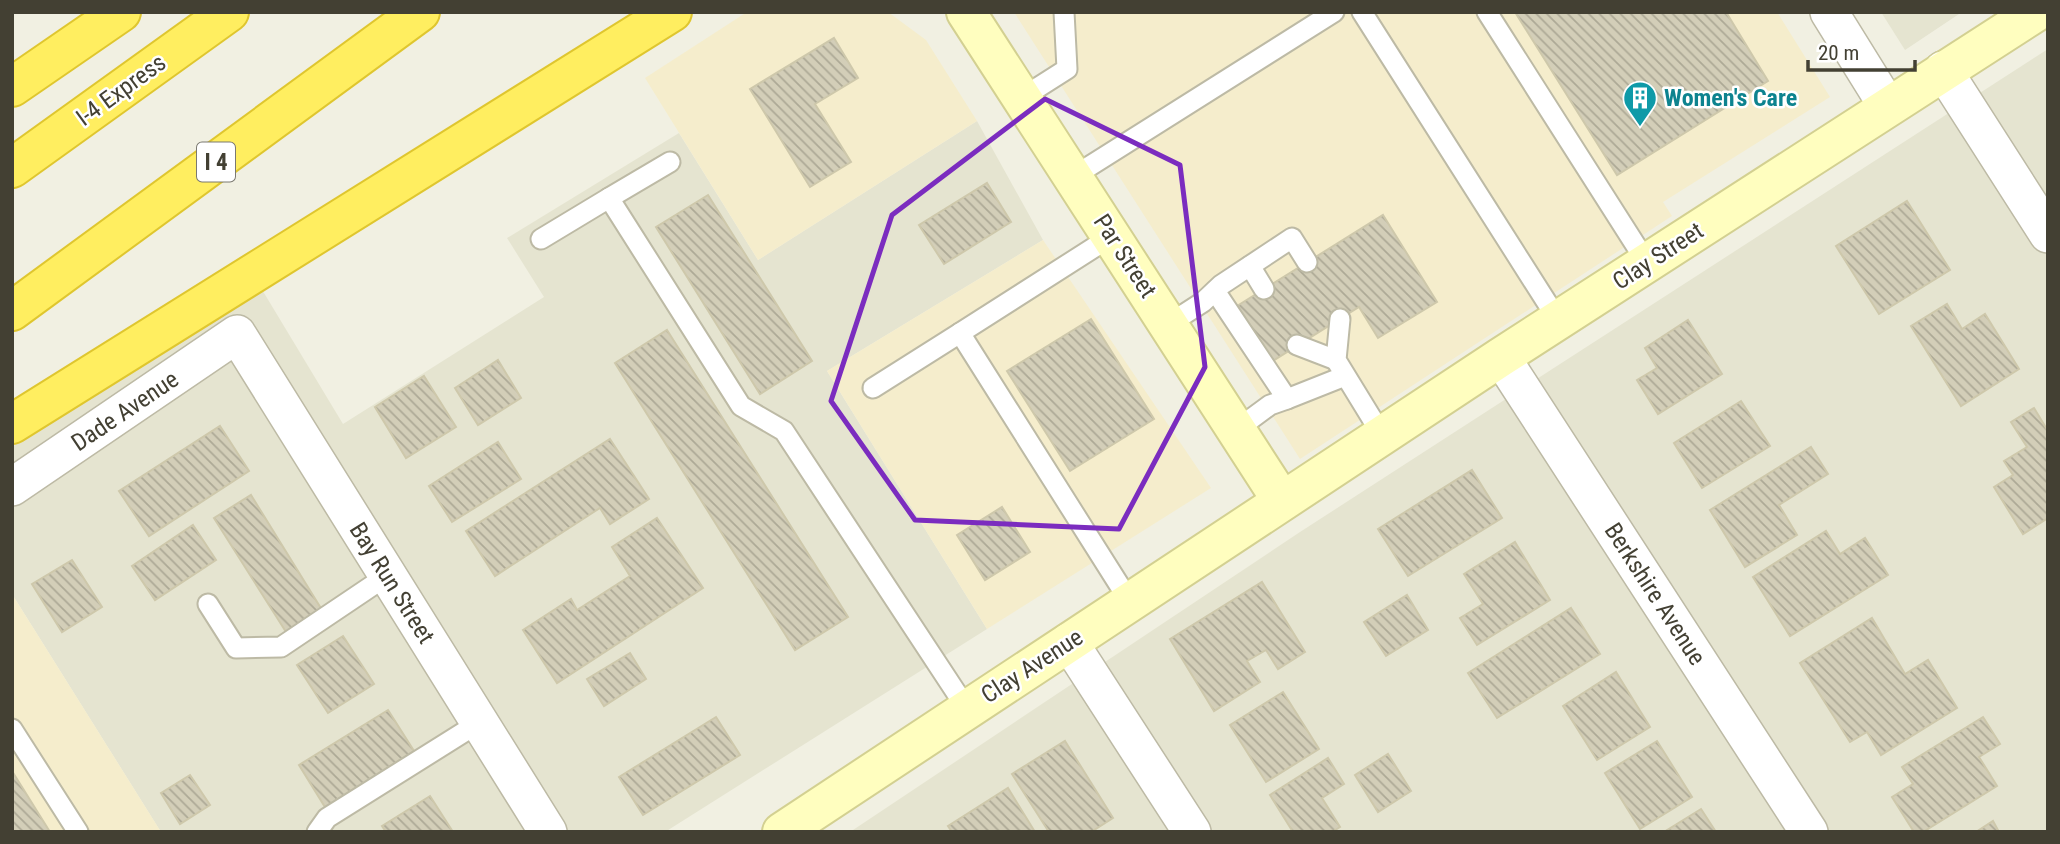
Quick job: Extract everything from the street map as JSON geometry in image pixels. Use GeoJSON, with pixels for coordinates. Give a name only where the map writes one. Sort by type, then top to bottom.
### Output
{"type":"FeatureCollection","features":[{"type":"Feature","properties":{"kind":"highway"},"geometry":{"type":"LineString","coordinates":[[12,87],[121,12]]}},
{"type":"Feature","properties":{"kind":"highway","name":"I-4 Express"},"geometry":{"type":"LineString","coordinates":[[12,168],[229,12]]}},
{"type":"Feature","properties":{"kind":"highway","name":"I 4"},"geometry":{"type":"LineString","coordinates":[[12,312],[420,12]]}},
{"type":"Feature","properties":{"kind":"highway"},"geometry":{"type":"LineString","coordinates":[[12,424],[671,12]]}},
{"type":"Feature","properties":{"kind":"street","name":"Par Street"},"geometry":{"type":"LineString","coordinates":[[966,12],[1282,501]]}},
{"type":"Feature","properties":{"kind":"street"},"geometry":{"type":"LineString","coordinates":[[1829,12],[1888,107]]}},
{"type":"Feature","properties":{"kind":"street","name":"Clay Street"},"geometry":{"type":"LineString","coordinates":[[1282,501],[2036,12]]}},
{"type":"Feature","properties":{"kind":"street"},"geometry":{"type":"LineString","coordinates":[[1943,70],[2048,234]]}},
{"type":"Feature","properties":{"kind":"street","name":"Dade Avenue"},"geometry":{"type":"LineString","coordinates":[[12,487],[237,334]]}},
{"type":"Feature","properties":{"kind":"street","name":"Bay Run Street"},"geometry":{"type":"LineString","coordinates":[[237,334],[548,832]]}},
{"type":"Feature","properties":{"kind":"street","name":"Berkshire Avenue"},"geometry":{"type":"LineString","coordinates":[[1501,357],[1809,832]]}},
{"type":"Feature","properties":{"kind":"street","name":"Clay Avenue"},"geometry":{"type":"LineString","coordinates":[[782,832],[1282,501]]}},
{"type":"Feature","properties":{"kind":"street"},"geometry":{"type":"LineString","coordinates":[[1069,642],[1192,832]]}},
{"type":"Feature","properties":{"kind":"lane"},"geometry":{"type":"LineString","coordinates":[[1023,97],[1068,69],[1064,12]]}},
{"type":"Feature","properties":{"kind":"lane"},"geometry":{"type":"LineString","coordinates":[[1074,176],[1334,12]]}},
{"type":"Feature","properties":{"kind":"lane"},"geometry":{"type":"LineString","coordinates":[[1362,12],[1558,320]]}},
{"type":"Feature","properties":{"kind":"lane"},"geometry":{"type":"LineString","coordinates":[[1487,12],[1647,263]]}},
{"type":"Feature","properties":{"kind":"lane"},"geometry":{"type":"LineString","coordinates":[[541,239],[670,162]]}},
{"type":"Feature","properties":{"kind":"lane"},"geometry":{"type":"LineString","coordinates":[[609,198],[741,406],[784,431],[967,709]]}},
{"type":"Feature","properties":{"kind":"lane"},"geometry":{"type":"LineString","coordinates":[[873,388],[1112,236]]}},
{"type":"Feature","properties":{"kind":"lane"},"geometry":{"type":"LineString","coordinates":[[1169,324],[1292,238],[1307,262]]}},
{"type":"Feature","properties":{"kind":"lane"},"geometry":{"type":"LineString","coordinates":[[1250,266],[1264,289]]}},
{"type":"Feature","properties":{"kind":"lane"},"geometry":{"type":"LineString","coordinates":[[1215,291],[1287,399]]}},
{"type":"Feature","properties":{"kind":"lane"},"geometry":{"type":"LineString","coordinates":[[1340,319],[1340,368]]}},
{"type":"Feature","properties":{"kind":"lane"},"geometry":{"type":"LineString","coordinates":[[960,333],[1130,602]]}},
{"type":"Feature","properties":{"kind":"lane"},"geometry":{"type":"LineString","coordinates":[[1297,345],[1340,368],[1382,435]]}},
{"type":"Feature","properties":{"kind":"lane"},"geometry":{"type":"LineString","coordinates":[[1236,430],[1270,405],[1287,399],[1340,368]]}},
{"type":"Feature","properties":{"kind":"lane"},"geometry":{"type":"LineString","coordinates":[[208,604],[236,648],[281,647],[388,575]]}},
{"type":"Feature","properties":{"kind":"lane"},"geometry":{"type":"LineString","coordinates":[[317,832],[327,818],[480,722]]}},
{"type":"Feature","properties":{"kind":"lane"},"geometry":{"type":"LineString","coordinates":[[12,729],[78,832]]}},
{"type":"Feature","properties":{"kind":"highlighted area"},"geometry":{"type":"Polygon","coordinates":[[[1045,99],[1180,165],[1205,367],[1119,529],[915,520],[831,401],[892,215],[1045,99]]]}},
{"type":"Feature","properties":{"kind":"shaded area"},"geometry":{"type":"Polygon","coordinates":[[[747,12],[888,12],[926,40],[977,121],[758,260],[645,78],[747,12]]]}},
{"type":"Feature","properties":{"kind":"shaded area"},"geometry":{"type":"Polygon","coordinates":[[[1014,12],[1777,12],[1830,97],[1663,202],[1672,216],[1300,459],[1014,12]]]}},
{"type":"Feature","properties":{"kind":"shaded area"},"geometry":{"type":"Polygon","coordinates":[[[1881,12],[1962,12],[1905,50],[1881,12]]]}},
{"type":"Feature","properties":{"kind":"shaded area"},"geometry":{"type":"Polygon","coordinates":[[[2048,49],[2048,832],[850,832],[1300,532],[2048,49]]]}},
{"type":"Feature","properties":{"kind":"shaded area"},"geometry":{"type":"Polygon","coordinates":[[[977,121],[1043,240],[827,371],[987,629],[665,832],[161,832],[12,594],[12,447],[258,283],[343,424],[544,297],[507,238],[679,133],[758,260],[977,121]]]}},
{"type":"Feature","properties":{"kind":"shaded area"},"geometry":{"type":"Polygon","coordinates":[[[1043,240],[1211,488],[987,629],[827,371],[1043,240]]]}},
{"type":"Feature","properties":{"kind":"shaded area"},"geometry":{"type":"Polygon","coordinates":[[[12,594],[161,832],[12,832],[12,594]]]}},
{"type":"Feature","properties":{"kind":"building","name":"Women's Care"},"geometry":{"type":"Polygon","coordinates":[[[1515,12],[1726,12],[1768,81],[1617,175],[1515,12]]]}},
{"type":"Feature","properties":{"kind":"building"},"geometry":{"type":"Polygon","coordinates":[[[834,38],[858,78],[815,104],[851,162],[810,187],[750,89],[834,38]]]}},
{"type":"Feature","properties":{"kind":"building"},"geometry":{"type":"Polygon","coordinates":[[[987,183],[1011,222],[944,264],[919,225],[987,183]]]}},
{"type":"Feature","properties":{"kind":"building"},"geometry":{"type":"Polygon","coordinates":[[[708,195],[812,361],[760,394],[656,227],[708,195]]]}},
{"type":"Feature","properties":{"kind":"building"},"geometry":{"type":"Polygon","coordinates":[[[1907,201],[1950,270],[1879,314],[1836,246],[1907,201]]]}},
{"type":"Feature","properties":{"kind":"building"},"geometry":{"type":"Polygon","coordinates":[[[1383,215],[1437,302],[1378,338],[1359,307],[1271,362],[1237,306],[1383,215]]]}},
{"type":"Feature","properties":{"kind":"building"},"geometry":{"type":"Polygon","coordinates":[[[1947,304],[1962,329],[1985,314],[2019,369],[1961,406],[1911,326],[1947,304]]]}},
{"type":"Feature","properties":{"kind":"building"},"geometry":{"type":"Polygon","coordinates":[[[1091,319],[1154,419],[1070,471],[1007,371],[1091,319]]]}},
{"type":"Feature","properties":{"kind":"building"},"geometry":{"type":"Polygon","coordinates":[[[1688,320],[1722,374],[1658,414],[1637,380],[1657,368],[1645,348],[1688,320]]]}},
{"type":"Feature","properties":{"kind":"building"},"geometry":{"type":"Polygon","coordinates":[[[667,330],[848,617],[795,650],[615,363],[667,330]]]}},
{"type":"Feature","properties":{"kind":"building"},"geometry":{"type":"Polygon","coordinates":[[[498,360],[521,398],[478,425],[455,388],[498,360]]]}},
{"type":"Feature","properties":{"kind":"building"},"geometry":{"type":"Polygon","coordinates":[[[424,376],[456,427],[406,458],[375,407],[424,376]]]}},
{"type":"Feature","properties":{"kind":"building"},"geometry":{"type":"Polygon","coordinates":[[[1741,401],[1770,446],[1702,488],[1674,443],[1741,401]]]}},
{"type":"Feature","properties":{"kind":"building"},"geometry":{"type":"Polygon","coordinates":[[[2034,408],[2048,431],[2048,518],[2023,534],[1994,487],[2013,475],[2004,461],[2027,447],[2011,422],[2034,408]]]}},
{"type":"Feature","properties":{"kind":"building"},"geometry":{"type":"Polygon","coordinates":[[[220,426],[249,471],[149,536],[119,491],[220,426]]]}},
{"type":"Feature","properties":{"kind":"building"},"geometry":{"type":"Polygon","coordinates":[[[610,439],[649,499],[610,524],[600,508],[495,576],[466,531],[610,439]]]}},
{"type":"Feature","properties":{"kind":"building"},"geometry":{"type":"Polygon","coordinates":[[[498,442],[521,479],[452,522],[429,486],[498,442]]]}},
{"type":"Feature","properties":{"kind":"building"},"geometry":{"type":"Polygon","coordinates":[[[1811,447],[1828,474],[1779,505],[1797,535],[1745,567],[1710,510],[1811,447]]]}},
{"type":"Feature","properties":{"kind":"building"},"geometry":{"type":"Polygon","coordinates":[[[1472,470],[1502,518],[1408,576],[1378,529],[1472,470]]]}},
{"type":"Feature","properties":{"kind":"building"},"geometry":{"type":"Polygon","coordinates":[[[251,495],[322,610],[286,632],[214,518],[251,495]]]}},
{"type":"Feature","properties":{"kind":"building"},"geometry":{"type":"Polygon","coordinates":[[[1002,507],[1030,552],[985,580],[957,535],[1002,507]]]}},
{"type":"Feature","properties":{"kind":"building"},"geometry":{"type":"Polygon","coordinates":[[[657,518],[703,588],[557,683],[523,630],[571,599],[577,610],[630,576],[612,547],[657,518]]]}},
{"type":"Feature","properties":{"kind":"building"},"geometry":{"type":"Polygon","coordinates":[[[193,525],[216,560],[155,600],[132,566],[193,525]]]}},
{"type":"Feature","properties":{"kind":"building"},"geometry":{"type":"Polygon","coordinates":[[[1826,531],[1840,554],[1865,538],[1888,575],[1790,636],[1753,577],[1826,531]]]}},
{"type":"Feature","properties":{"kind":"building"},"geometry":{"type":"Polygon","coordinates":[[[1515,542],[1550,600],[1477,645],[1460,618],[1483,604],[1464,574],[1515,542]]]}},
{"type":"Feature","properties":{"kind":"building"},"geometry":{"type":"Polygon","coordinates":[[[72,560],[102,607],[62,632],[32,584],[72,560]]]}},
{"type":"Feature","properties":{"kind":"building"},"geometry":{"type":"Polygon","coordinates":[[[1262,582],[1305,652],[1278,669],[1266,650],[1247,661],[1260,682],[1214,711],[1170,639],[1262,582]]]}},
{"type":"Feature","properties":{"kind":"building"},"geometry":{"type":"Polygon","coordinates":[[[1407,595],[1428,630],[1386,656],[1364,622],[1407,595]]]}},
{"type":"Feature","properties":{"kind":"building"},"geometry":{"type":"Polygon","coordinates":[[[1571,608],[1600,654],[1497,718],[1468,673],[1571,608]]]}},
{"type":"Feature","properties":{"kind":"building"},"geometry":{"type":"Polygon","coordinates":[[[1872,618],[1905,674],[1928,660],[1957,708],[1881,755],[1867,732],[1850,742],[1800,663],[1872,618]]]}},
{"type":"Feature","properties":{"kind":"building"},"geometry":{"type":"Polygon","coordinates":[[[343,636],[374,684],[328,713],[297,665],[343,636]]]}},
{"type":"Feature","properties":{"kind":"building"},"geometry":{"type":"Polygon","coordinates":[[[630,653],[646,679],[604,706],[587,679],[630,653]]]}},
{"type":"Feature","properties":{"kind":"building"},"geometry":{"type":"Polygon","coordinates":[[[1616,672],[1650,727],[1597,760],[1563,706],[1616,672]]]}},
{"type":"Feature","properties":{"kind":"building"},"geometry":{"type":"Polygon","coordinates":[[[1283,692],[1319,749],[1266,782],[1230,725],[1283,692]]]}},
{"type":"Feature","properties":{"kind":"building"},"geometry":{"type":"Polygon","coordinates":[[[388,710],[414,751],[325,807],[299,765],[388,710]]]}},
{"type":"Feature","properties":{"kind":"building"},"geometry":{"type":"Polygon","coordinates":[[[716,717],[740,755],[643,815],[619,777],[716,717]]]}},
{"type":"Feature","properties":{"kind":"building"},"geometry":{"type":"Polygon","coordinates":[[[1983,717],[2000,744],[1979,757],[1997,786],[1923,832],[1914,832],[1892,797],[1913,784],[1902,767],[1983,717]]]}},
{"type":"Feature","properties":{"kind":"building"},"geometry":{"type":"Polygon","coordinates":[[[1065,741],[1113,818],[1091,832],[1049,832],[1012,774],[1065,741]]]}},
{"type":"Feature","properties":{"kind":"building"},"geometry":{"type":"Polygon","coordinates":[[[1657,741],[1692,797],[1640,829],[1605,773],[1657,741]]]}},
{"type":"Feature","properties":{"kind":"building"},"geometry":{"type":"Polygon","coordinates":[[[1388,754],[1411,791],[1378,812],[1355,775],[1388,754]]]}},
{"type":"Feature","properties":{"kind":"building"},"geometry":{"type":"Polygon","coordinates":[[[1328,758],[1344,784],[1322,798],[1340,827],[1332,832],[1293,832],[1270,795],[1328,758]]]}},
{"type":"Feature","properties":{"kind":"building"},"geometry":{"type":"Polygon","coordinates":[[[12,771],[50,832],[12,832],[12,771]]]}},
{"type":"Feature","properties":{"kind":"building"},"geometry":{"type":"Polygon","coordinates":[[[190,775],[210,805],[180,824],[161,793],[190,775]]]}},
{"type":"Feature","properties":{"kind":"building"},"geometry":{"type":"Polygon","coordinates":[[[1008,788],[1035,832],[952,832],[948,826],[1008,788]]]}},
{"type":"Feature","properties":{"kind":"building"},"geometry":{"type":"Polygon","coordinates":[[[430,796],[453,832],[386,832],[382,826],[430,796]]]}},
{"type":"Feature","properties":{"kind":"building"},"geometry":{"type":"Polygon","coordinates":[[[1701,809],[1716,832],[1664,832],[1701,809]]]}},
{"type":"Feature","properties":{"kind":"building"},"geometry":{"type":"Polygon","coordinates":[[[1993,821],[1999,832],[1976,832],[1993,821]]]}},
{"type":"Feature","properties":{"kind":"place","name":"Women's Care"},"geometry":{"type":"Point","coordinates":[1640,128]}}]}
